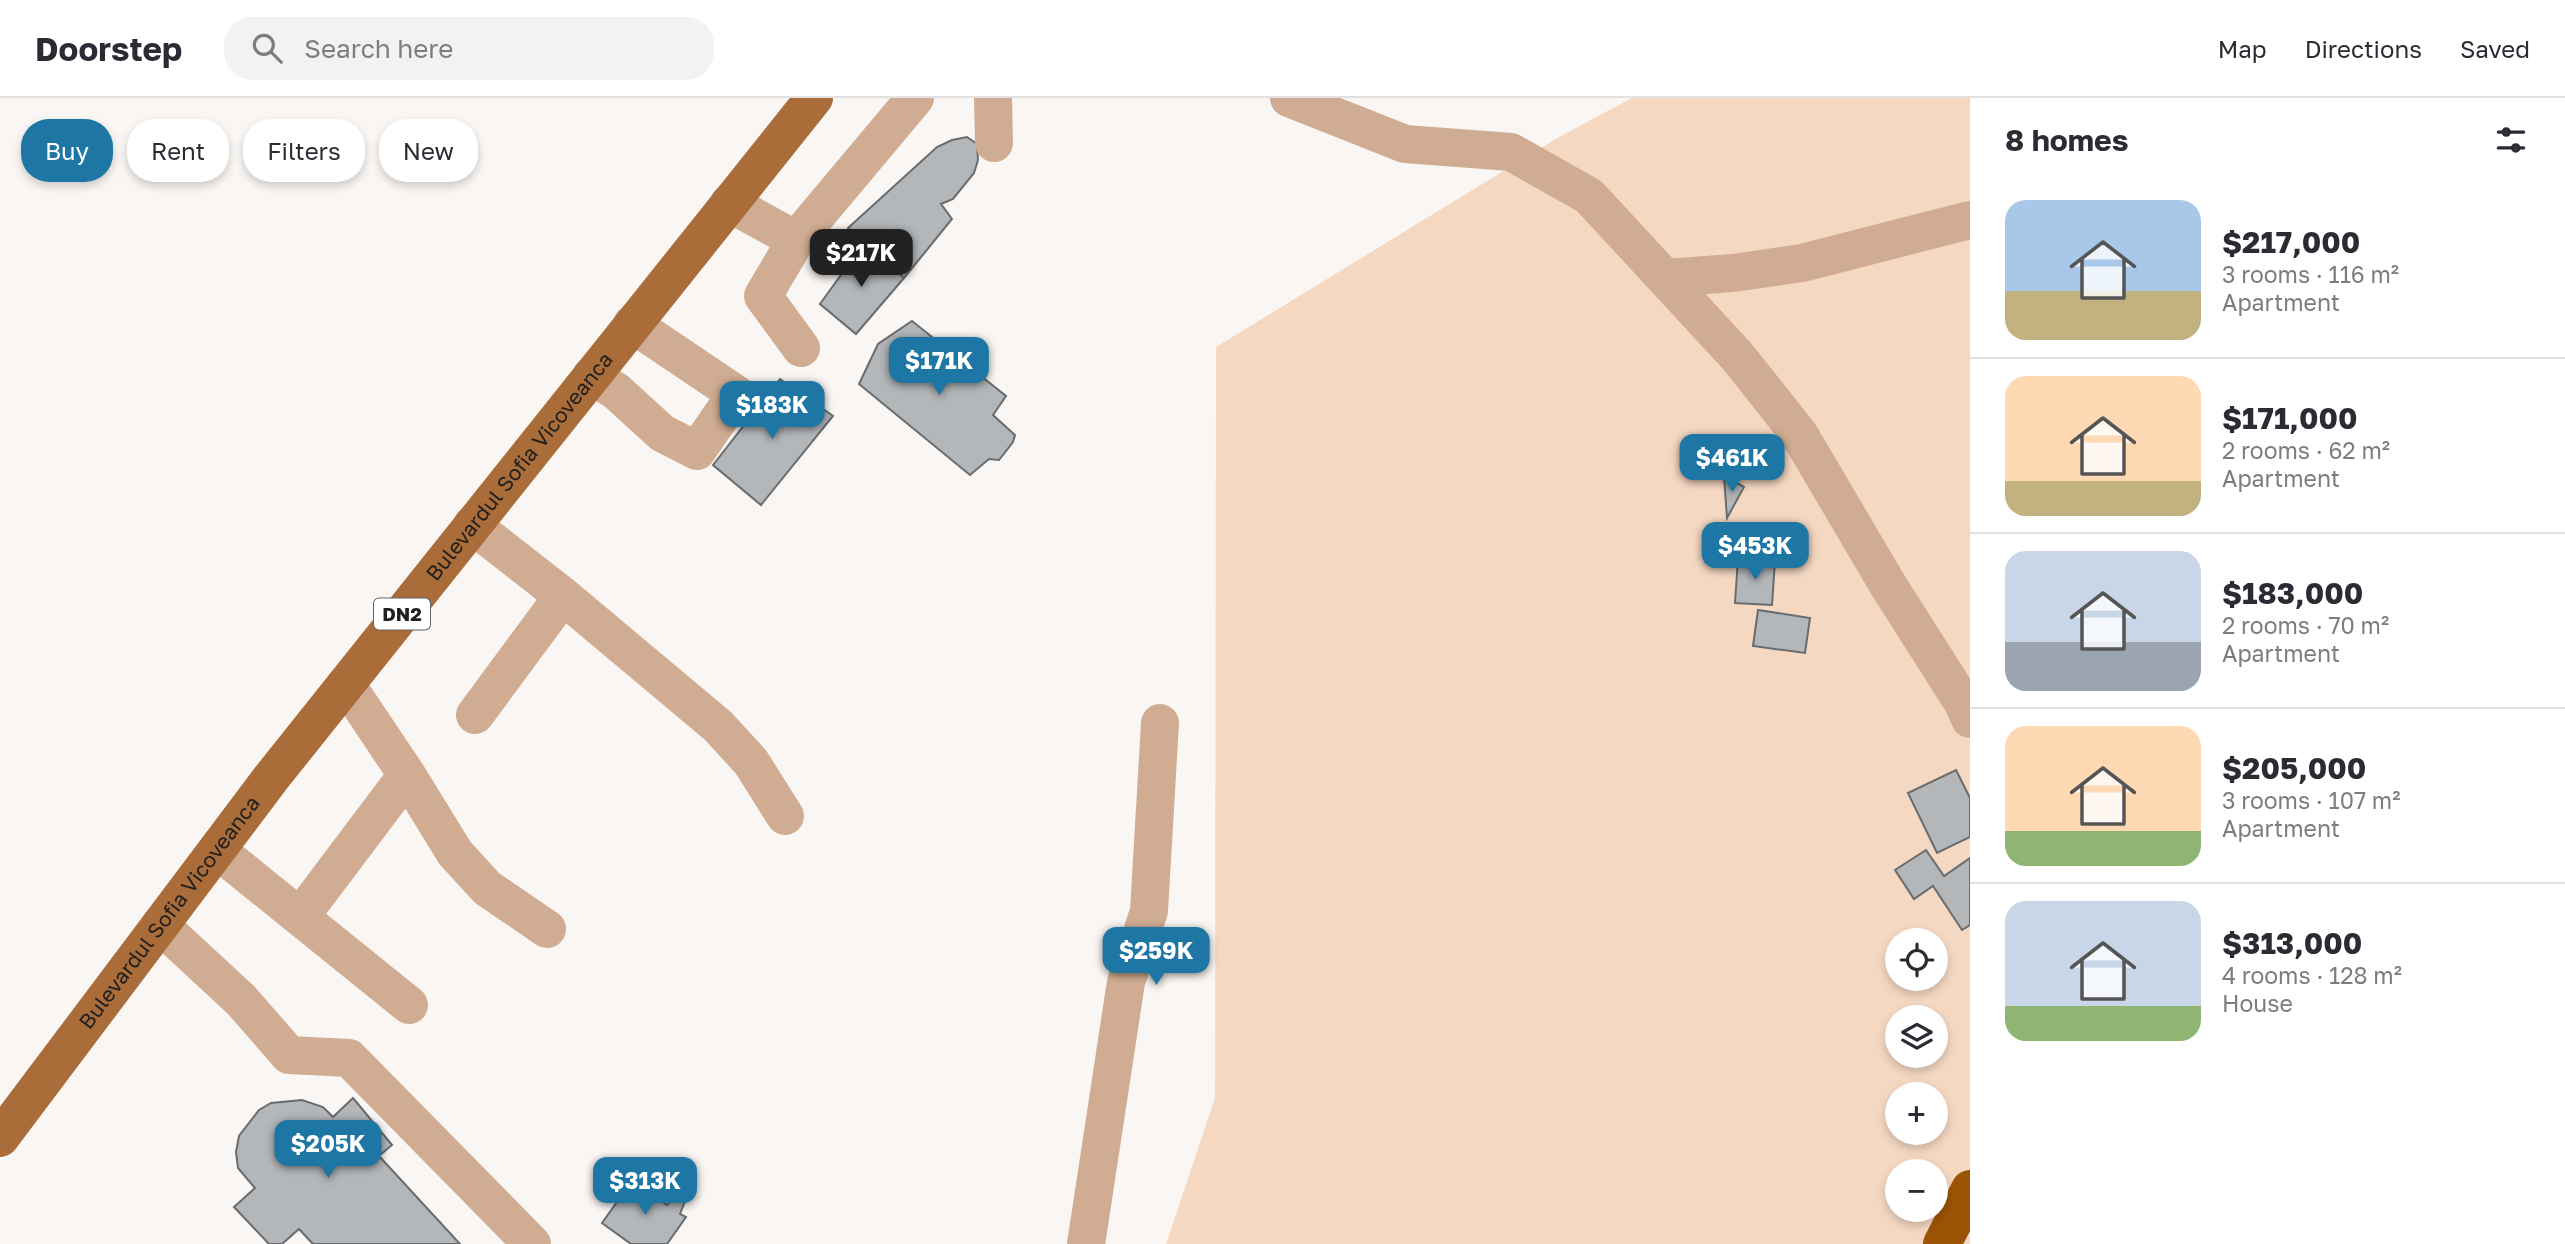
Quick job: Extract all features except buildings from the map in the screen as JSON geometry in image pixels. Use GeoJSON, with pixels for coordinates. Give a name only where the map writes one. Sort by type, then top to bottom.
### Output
{"type":"FeatureCollection","features":[{"type":"Feature","properties":{"kind":"highway"},"geometry":{"type":"LineString","coordinates":[[1942,1244],[1970,1189]]}},
{"type":"Feature","properties":{"kind":"main road","name":"Bulevardul Sofia Vicoveanca"},"geometry":{"type":"LineString","coordinates":[[0,1138],[346,684],[814,98]]}},
{"type":"Feature","properties":{"kind":"street"},"geometry":{"type":"LineString","coordinates":[[801,348],[763,296],[796,240],[915,98]]}},
{"type":"Feature","properties":{"kind":"street"},"geometry":{"type":"LineString","coordinates":[[993,98],[994,144]]}},
{"type":"Feature","properties":{"kind":"street"},"geometry":{"type":"LineString","coordinates":[[1289,98],[1405,144],[1511,152],[1589,196],[1737,356],[1799,435],[1963,703],[1970,719]]}},
{"type":"Feature","properties":{"kind":"street"},"geometry":{"type":"LineString","coordinates":[[729,203],[796,240]]}},
{"type":"Feature","properties":{"kind":"street"},"geometry":{"type":"LineString","coordinates":[[1665,278],[1733,273],[1802,263],[1970,220]]}},
{"type":"Feature","properties":{"kind":"street"},"geometry":{"type":"LineString","coordinates":[[592,376],[616,391],[662,433],[697,450],[736,394],[632,324]]}},
{"type":"Feature","properties":{"kind":"street"},"geometry":{"type":"LineString","coordinates":[[472,525],[563,596],[718,726],[751,762],[785,816]]}},
{"type":"Feature","properties":{"kind":"street"},"geometry":{"type":"LineString","coordinates":[[475,715],[563,596]]}},
{"type":"Feature","properties":{"kind":"street"},"geometry":{"type":"LineString","coordinates":[[346,684],[455,853],[487,888],[547,929]]}},
{"type":"Feature","properties":{"kind":"street"},"geometry":{"type":"LineString","coordinates":[[1086,1244],[1126,982],[1149,911],[1160,723]]}},
{"type":"Feature","properties":{"kind":"street"},"geometry":{"type":"LineString","coordinates":[[300,918],[407,775]]}},
{"type":"Feature","properties":{"kind":"street"},"geometry":{"type":"LineString","coordinates":[[217,850],[409,1006]]}},
{"type":"Feature","properties":{"kind":"street"},"geometry":{"type":"LineString","coordinates":[[160,925],[241,1000],[289,1055],[349,1058],[532,1244]]}},
{"type":"Feature","properties":{"kind":"shaded area"},"geometry":{"type":"Polygon","coordinates":[[[1632,98],[1970,98],[1970,1244],[1166,1244],[1215,1098],[1216,347],[1559,137],[1632,98]]]}}]}
